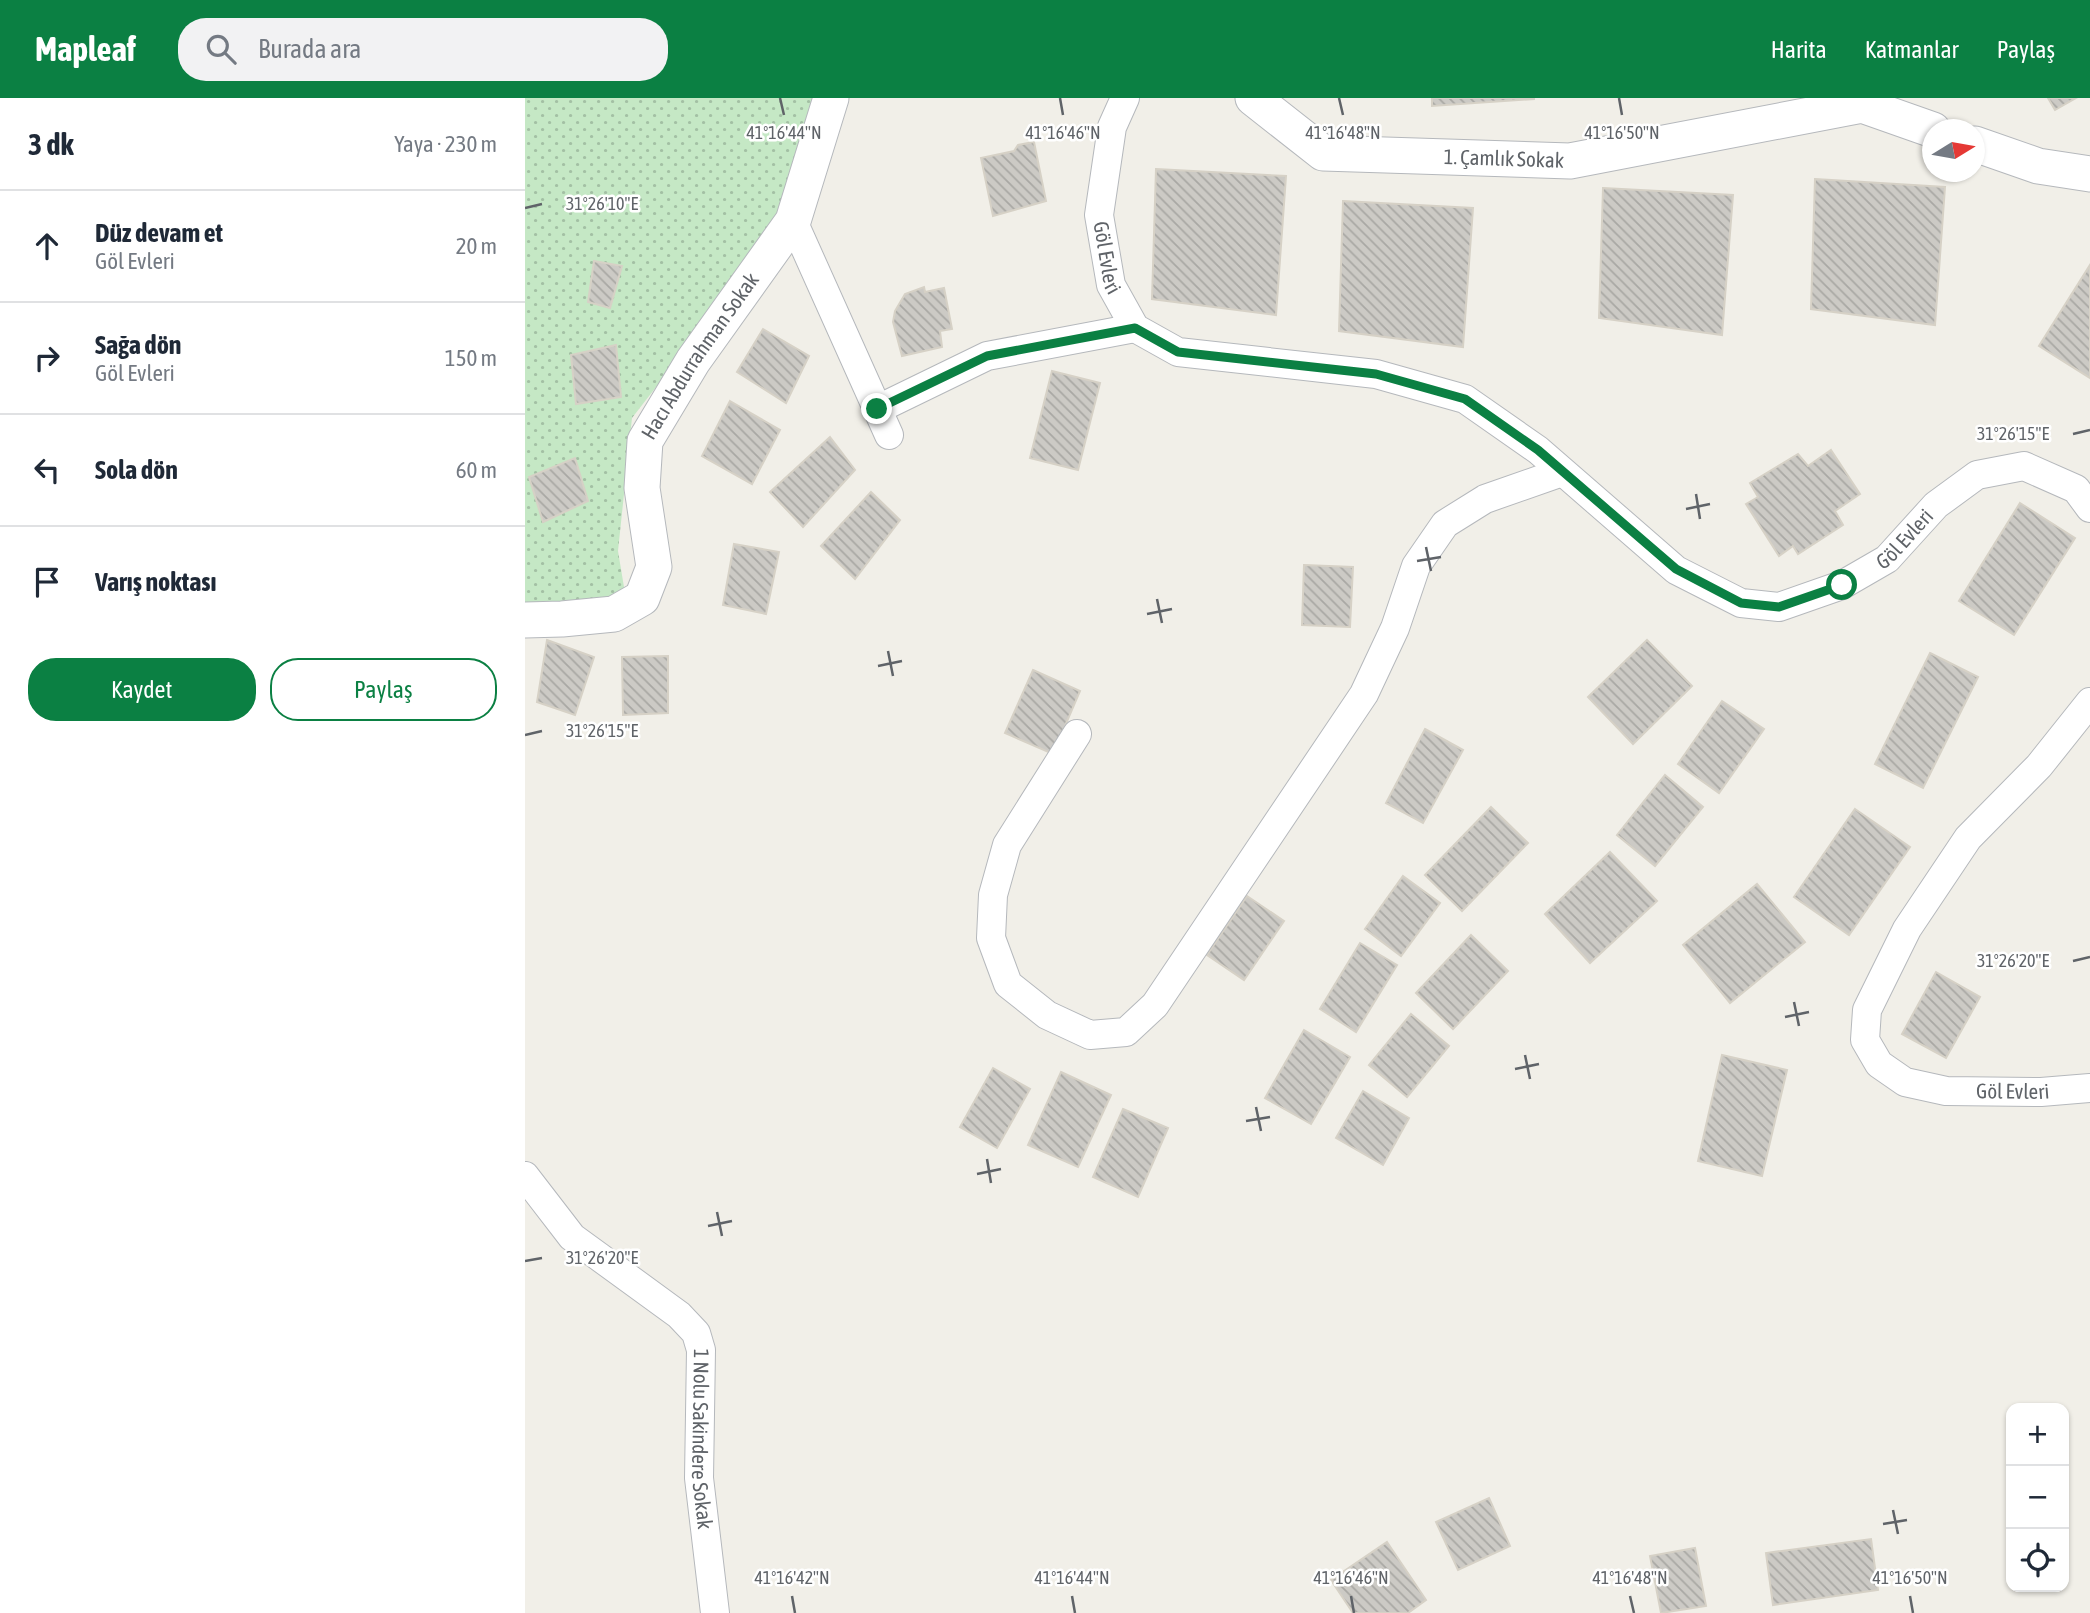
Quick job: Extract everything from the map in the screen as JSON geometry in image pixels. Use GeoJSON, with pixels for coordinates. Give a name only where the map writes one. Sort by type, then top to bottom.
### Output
{"type":"FeatureCollection","features":[{"type":"Feature","properties":{"kind":"street","name":"Hacı Abdurrahman Sokak"},"geometry":{"type":"LineString","coordinates":[[525,620],[614,614],[642,598],[654,567],[642,488],[645,441],[693,361],[793,221],[831,98]]}},
{"type":"Feature","properties":{"kind":"street","name":"Göl Evleri"},"geometry":{"type":"LineString","coordinates":[[1125,98],[1112,127],[1099,215],[1111,285],[1135,328],[1178,352],[1376,374],[1465,399],[1538,450],[1676,569],[1741,603],[1779,607],[1842,585],[1888,559],[1936,505],[1977,475],[2024,466],[2076,489],[2090,508]]}},
{"type":"Feature","properties":{"kind":"street","name":"1. Çamlık Sokak"},"geometry":{"type":"LineString","coordinates":[[1253,98],[1323,153],[1570,161],[1861,105],[1922,126]]}},
{"type":"Feature","properties":{"kind":"street"},"geometry":{"type":"LineString","coordinates":[[1985,147],[2038,166],[2090,174]]}},
{"type":"Feature","properties":{"kind":"street"},"geometry":{"type":"LineString","coordinates":[[793,221],[889,435]]}},
{"type":"Feature","properties":{"kind":"street"},"geometry":{"type":"LineString","coordinates":[[877,409],[987,356],[1135,328]]}},
{"type":"Feature","properties":{"kind":"street"},"geometry":{"type":"LineString","coordinates":[[1077,734],[1007,845],[993,895],[991,938],[1008,984],[1047,1015],[1090,1035],[1126,1031],[1155,1005],[1364,694],[1395,628],[1416,566],[1445,524],[1485,499],[1562,472]]}},
{"type":"Feature","properties":{"kind":"street","name":"Göl Evleri"},"geometry":{"type":"LineString","coordinates":[[2090,702],[2039,766],[1968,838],[1907,929],[1867,1010],[1865,1040],[1879,1063],[1905,1082],[1946,1091],[2041,1092],[2090,1088]]}},
{"type":"Feature","properties":{"kind":"street","name":"1 Nolu Sakindere Sokak"},"geometry":{"type":"LineString","coordinates":[[525,1176],[572,1237],[680,1315],[696,1333],[702,1350],[699,1478],[715,1613]]}},
{"type":"Feature","properties":{"kind":"green space"},"geometry":{"type":"Polygon","coordinates":[[[525,98],[823,98],[779,210],[719,306],[632,418],[618,551],[626,599],[525,612],[525,98]]]}},
{"type":"Feature","properties":{"kind":"building"},"geometry":{"type":"Polygon","coordinates":[[[1432,98],[1534,98],[1534,99],[1432,106],[1432,98]]]}},
{"type":"Feature","properties":{"kind":"building"},"geometry":{"type":"Polygon","coordinates":[[[2048,98],[2076,98],[2055,110],[2048,98]]]}},
{"type":"Feature","properties":{"kind":"building"},"geometry":{"type":"Polygon","coordinates":[[[1034,142],[1046,201],[993,216],[981,158],[1014,151],[1018,145],[1034,142]]]}},
{"type":"Feature","properties":{"kind":"building"},"geometry":{"type":"Polygon","coordinates":[[[1156,169],[1286,176],[1276,315],[1152,299],[1156,169]]]}},
{"type":"Feature","properties":{"kind":"building"},"geometry":{"type":"Polygon","coordinates":[[[1815,179],[1945,187],[1935,325],[1811,309],[1815,179]]]}},
{"type":"Feature","properties":{"kind":"building"},"geometry":{"type":"Polygon","coordinates":[[[1603,188],[1733,195],[1722,335],[1599,318],[1603,188]]]}},
{"type":"Feature","properties":{"kind":"building"},"geometry":{"type":"Polygon","coordinates":[[[1343,201],[1473,208],[1463,347],[1339,331],[1343,201]]]}},
{"type":"Feature","properties":{"kind":"building"},"geometry":{"type":"Polygon","coordinates":[[[594,261],[622,266],[610,308],[588,302],[594,261]]]}},
{"type":"Feature","properties":{"kind":"building"},"geometry":{"type":"Polygon","coordinates":[[[2090,265],[2090,378],[2039,346],[2090,265]]]}},
{"type":"Feature","properties":{"kind":"building"},"geometry":{"type":"Polygon","coordinates":[[[924,287],[925,292],[944,288],[952,329],[940,331],[942,347],[902,356],[893,322],[895,311],[905,294],[924,287]]]}},
{"type":"Feature","properties":{"kind":"building"},"geometry":{"type":"Polygon","coordinates":[[[763,329],[809,356],[786,403],[737,372],[763,329]]]}},
{"type":"Feature","properties":{"kind":"building"},"geometry":{"type":"Polygon","coordinates":[[[616,345],[621,397],[576,404],[571,355],[616,345]]]}},
{"type":"Feature","properties":{"kind":"building"},"geometry":{"type":"Polygon","coordinates":[[[1052,371],[1100,383],[1078,470],[1030,458],[1052,371]]]}},
{"type":"Feature","properties":{"kind":"building"},"geometry":{"type":"Polygon","coordinates":[[[730,401],[780,430],[752,484],[702,456],[730,401]]]}},
{"type":"Feature","properties":{"kind":"building"},"geometry":{"type":"Polygon","coordinates":[[[830,437],[855,470],[803,527],[770,492],[830,437]]]}},
{"type":"Feature","properties":{"kind":"building"},"geometry":{"type":"Polygon","coordinates":[[[1831,450],[1860,494],[1835,511],[1843,525],[1798,554],[1793,546],[1779,556],[1746,504],[1758,497],[1750,483],[1798,454],[1808,466],[1831,450]]]}},
{"type":"Feature","properties":{"kind":"building"},"geometry":{"type":"Polygon","coordinates":[[[575,458],[588,501],[543,522],[529,477],[575,458]]]}},
{"type":"Feature","properties":{"kind":"building"},"geometry":{"type":"Polygon","coordinates":[[[871,492],[900,520],[855,579],[821,546],[871,492]]]}},
{"type":"Feature","properties":{"kind":"building"},"geometry":{"type":"Polygon","coordinates":[[[2020,503],[2075,538],[2014,635],[1959,601],[2020,503]]]}},
{"type":"Feature","properties":{"kind":"building"},"geometry":{"type":"Polygon","coordinates":[[[734,544],[779,552],[766,614],[723,605],[734,544]]]}},
{"type":"Feature","properties":{"kind":"building"},"geometry":{"type":"Polygon","coordinates":[[[1304,565],[1353,567],[1350,627],[1302,625],[1304,565]]]}},
{"type":"Feature","properties":{"kind":"building"},"geometry":{"type":"Polygon","coordinates":[[[547,640],[594,657],[575,715],[537,702],[547,640]]]}},
{"type":"Feature","properties":{"kind":"building"},"geometry":{"type":"Polygon","coordinates":[[[1647,640],[1692,686],[1633,744],[1588,697],[1647,640]]]}},
{"type":"Feature","properties":{"kind":"building"},"geometry":{"type":"Polygon","coordinates":[[[1930,653],[1978,677],[1923,788],[1875,764],[1930,653]]]}},
{"type":"Feature","properties":{"kind":"building"},"geometry":{"type":"Polygon","coordinates":[[[668,656],[668,713],[623,715],[622,657],[668,656]]]}},
{"type":"Feature","properties":{"kind":"building"},"geometry":{"type":"Polygon","coordinates":[[[1033,670],[1080,691],[1053,754],[1005,733],[1033,670]]]}},
{"type":"Feature","properties":{"kind":"building"},"geometry":{"type":"Polygon","coordinates":[[[1722,701],[1764,729],[1719,793],[1678,764],[1722,701]]]}},
{"type":"Feature","properties":{"kind":"building"},"geometry":{"type":"Polygon","coordinates":[[[1425,729],[1463,750],[1423,823],[1386,803],[1425,729]]]}},
{"type":"Feature","properties":{"kind":"building"},"geometry":{"type":"Polygon","coordinates":[[[1665,775],[1703,807],[1655,866],[1617,835],[1665,775]]]}},
{"type":"Feature","properties":{"kind":"building"},"geometry":{"type":"Polygon","coordinates":[[[1491,807],[1528,843],[1462,911],[1425,875],[1491,807]]]}},
{"type":"Feature","properties":{"kind":"building"},"geometry":{"type":"Polygon","coordinates":[[[1855,809],[1910,847],[1849,935],[1794,897],[1855,809]]]}},
{"type":"Feature","properties":{"kind":"building"},"geometry":{"type":"Polygon","coordinates":[[[1610,852],[1657,901],[1590,963],[1545,914],[1610,852]]]}},
{"type":"Feature","properties":{"kind":"building"},"geometry":{"type":"Polygon","coordinates":[[[1403,876],[1440,903],[1401,956],[1365,929],[1403,876]]]}},
{"type":"Feature","properties":{"kind":"building"},"geometry":{"type":"Polygon","coordinates":[[[1757,884],[1805,942],[1730,1003],[1683,945],[1757,884]]]}},
{"type":"Feature","properties":{"kind":"building"},"geometry":{"type":"Polygon","coordinates":[[[1247,896],[1284,921],[1244,980],[1207,955],[1247,896]]]}},
{"type":"Feature","properties":{"kind":"building"},"geometry":{"type":"Polygon","coordinates":[[[1471,935],[1508,971],[1453,1029],[1416,993],[1471,935]]]}},
{"type":"Feature","properties":{"kind":"building"},"geometry":{"type":"Polygon","coordinates":[[[1360,943],[1397,965],[1356,1032],[1320,1009],[1360,943]]]}},
{"type":"Feature","properties":{"kind":"building"},"geometry":{"type":"Polygon","coordinates":[[[1936,972],[1980,997],[1946,1058],[1902,1034],[1936,972]]]}},
{"type":"Feature","properties":{"kind":"building"},"geometry":{"type":"Polygon","coordinates":[[[1411,1014],[1449,1046],[1407,1097],[1369,1065],[1411,1014]]]}},
{"type":"Feature","properties":{"kind":"building"},"geometry":{"type":"Polygon","coordinates":[[[1304,1030],[1350,1057],[1311,1124],[1265,1098],[1304,1030]]]}},
{"type":"Feature","properties":{"kind":"building"},"geometry":{"type":"Polygon","coordinates":[[[1722,1055],[1787,1070],[1762,1176],[1698,1161],[1722,1055]]]}},
{"type":"Feature","properties":{"kind":"building"},"geometry":{"type":"Polygon","coordinates":[[[993,1068],[1030,1089],[997,1148],[960,1127],[993,1068]]]}},
{"type":"Feature","properties":{"kind":"building"},"geometry":{"type":"Polygon","coordinates":[[[1061,1072],[1111,1095],[1078,1167],[1028,1145],[1061,1072]]]}},
{"type":"Feature","properties":{"kind":"building"},"geometry":{"type":"Polygon","coordinates":[[[1363,1091],[1409,1118],[1383,1165],[1336,1138],[1363,1091]]]}},
{"type":"Feature","properties":{"kind":"building"},"geometry":{"type":"Polygon","coordinates":[[[1123,1109],[1168,1128],[1138,1197],[1093,1177],[1123,1109]]]}},
{"type":"Feature","properties":{"kind":"building"},"geometry":{"type":"Polygon","coordinates":[[[1489,1498],[1510,1546],[1458,1570],[1436,1522],[1489,1498]]]}},
{"type":"Feature","properties":{"kind":"building"},"geometry":{"type":"Polygon","coordinates":[[[1871,1539],[1878,1590],[1773,1605],[1766,1553],[1871,1539]]]}},
{"type":"Feature","properties":{"kind":"building"},"geometry":{"type":"Polygon","coordinates":[[[1387,1542],[1426,1600],[1408,1613],[1353,1613],[1331,1580],[1387,1542]]]}},
{"type":"Feature","properties":{"kind":"building"},"geometry":{"type":"Polygon","coordinates":[[[1695,1548],[1706,1606],[1661,1613],[1650,1556],[1695,1548]]]}},
{"type":"Feature","properties":{"kind":"route"},"geometry":{"type":"LineString","coordinates":[[877,409],[987,356],[1135,328],[1178,352],[1376,374],[1465,399],[1538,450],[1676,569],[1741,603],[1779,607],[1842,585]]}}]}
